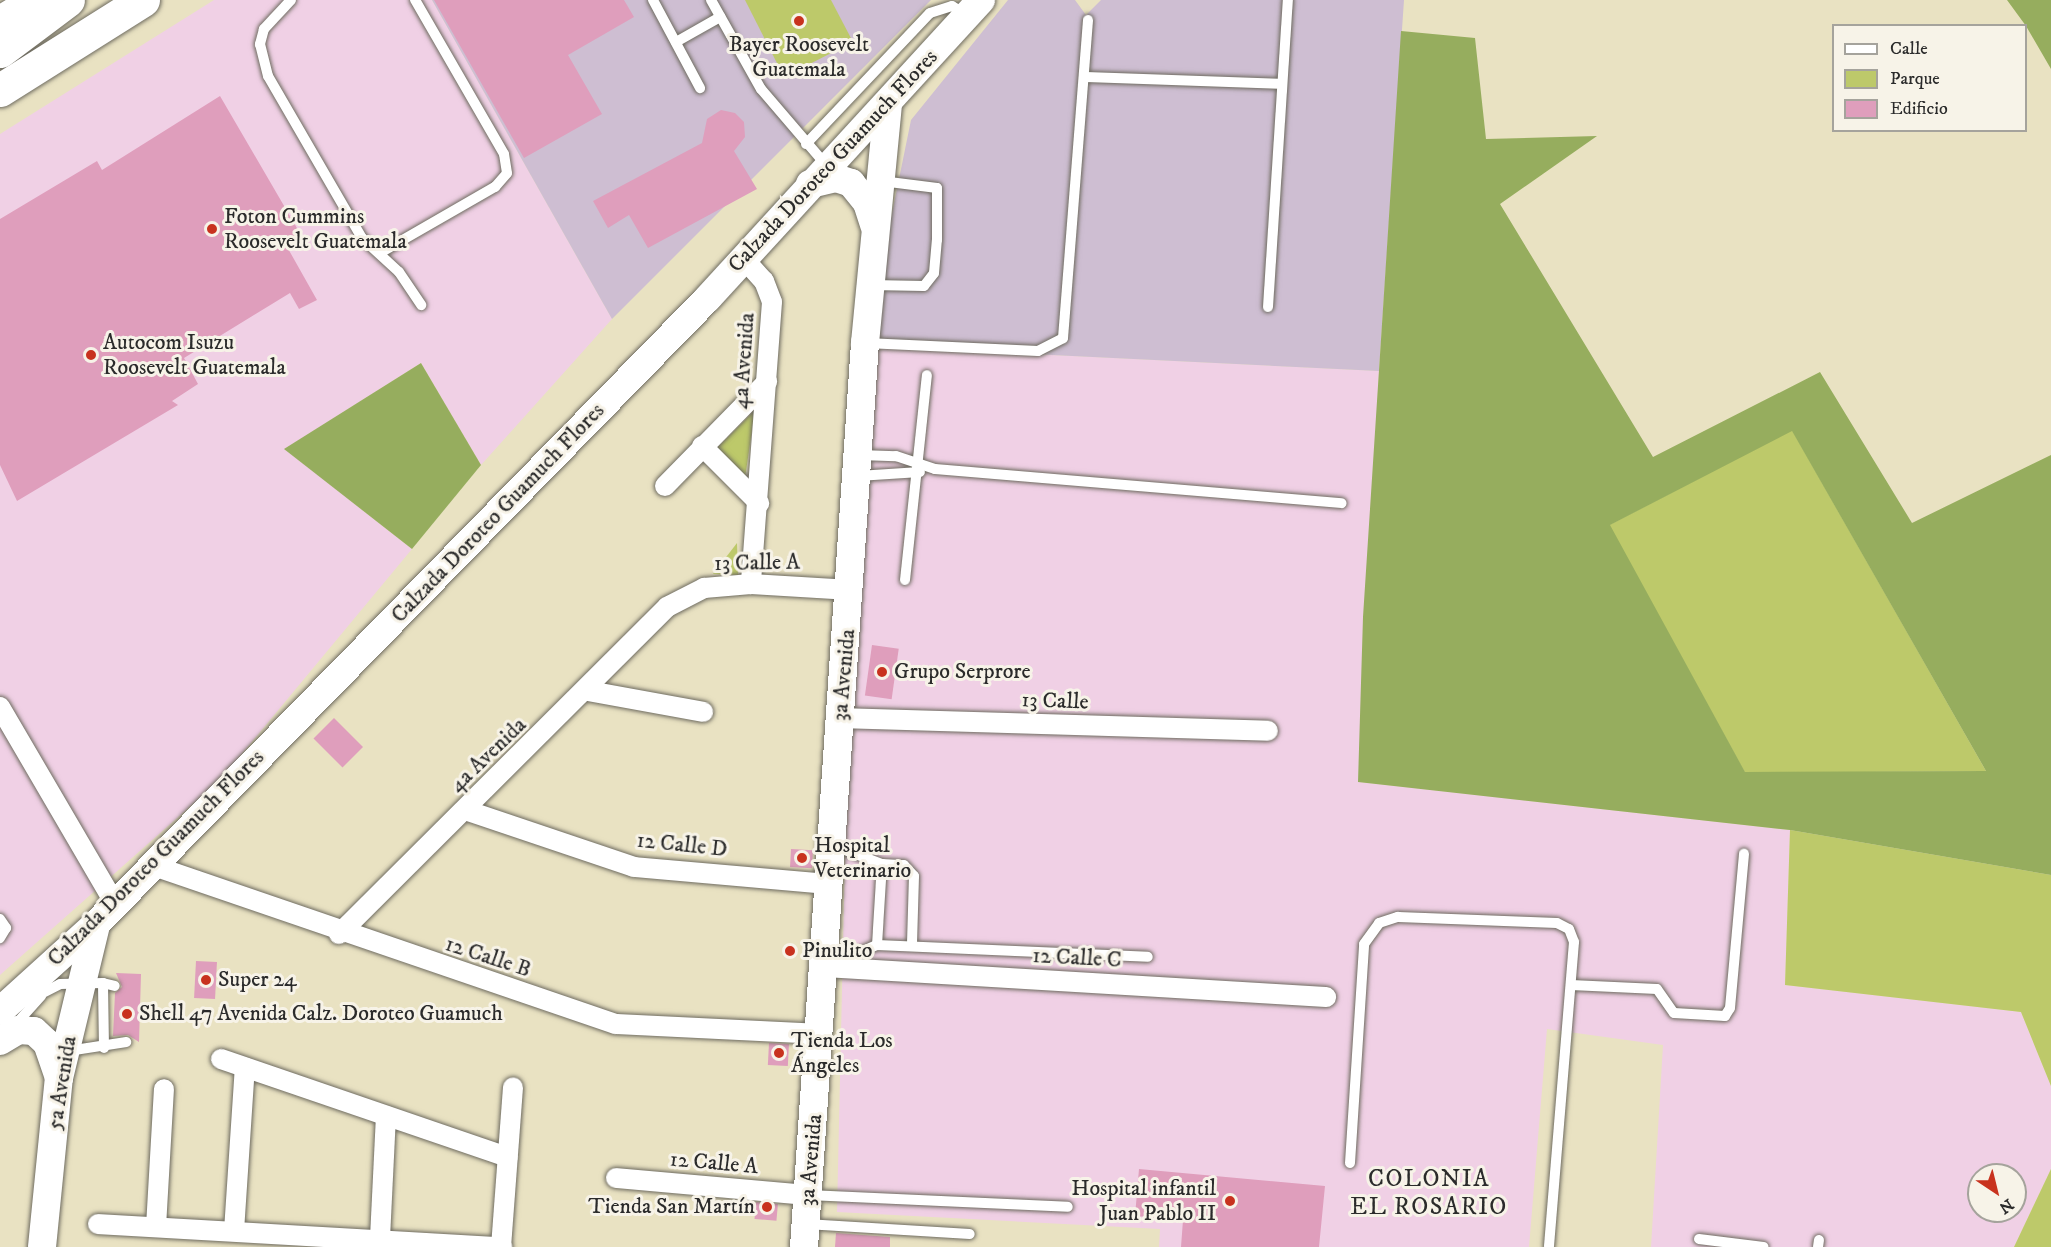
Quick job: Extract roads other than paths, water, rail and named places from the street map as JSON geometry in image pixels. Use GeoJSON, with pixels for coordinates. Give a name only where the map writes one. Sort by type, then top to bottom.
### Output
{"type":"FeatureCollection","features":[{"type":"Feature","properties":{"kind":"highway"},"geometry":{"type":"LineString","coordinates":[[0,22],[36,0]]}},
{"type":"Feature","properties":{"kind":"highway"},"geometry":{"type":"LineString","coordinates":[[0,51],[68,0]]}},
{"type":"Feature","properties":{"kind":"highway"},"geometry":{"type":"LineString","coordinates":[[0,90],[143,0]]}},
{"type":"Feature","properties":{"kind":"main road","name":"Calzada Doroteo Guamuch Flores"},"geometry":{"type":"LineString","coordinates":[[1,1026],[151,866],[743,258],[974,8]]}},
{"type":"Feature","properties":{"kind":"main road","name":"3a Avenida"},"geometry":{"type":"LineString","coordinates":[[805,1236],[822,1034],[829,884],[851,590],[865,343],[888,103]]}},
{"type":"Feature","properties":{"kind":"main road"},"geometry":{"type":"LineString","coordinates":[[819,175],[851,183],[867,203],[875,233]]}},
{"type":"Feature","properties":{"kind":"main road","name":"5a Avenida"},"geometry":{"type":"LineString","coordinates":[[42,1247],[62,1064],[91,983],[106,913]]}},
{"type":"Feature","properties":{"kind":"main road"},"geometry":{"type":"LineString","coordinates":[[1,1026],[24,1029],[39,1034],[62,1064]]}},
{"type":"Feature","properties":{"kind":"street","name":"4a Avenida"},"geometry":{"type":"LineString","coordinates":[[743,258],[764,281],[772,302],[759,503],[751,584]]}},
{"type":"Feature","properties":{"kind":"street"},"geometry":{"type":"LineString","coordinates":[[665,486],[767,382]]}},
{"type":"Feature","properties":{"kind":"street"},"geometry":{"type":"LineString","coordinates":[[702,446],[759,503]]}},
{"type":"Feature","properties":{"kind":"street","name":"13 Calle A"},"geometry":{"type":"LineString","coordinates":[[668,607],[704,588],[751,584],[851,590]]}},
{"type":"Feature","properties":{"kind":"street","name":"4a Avenida"},"geometry":{"type":"LineString","coordinates":[[339,934],[588,691],[668,607]]}},
{"type":"Feature","properties":{"kind":"street"},"geometry":{"type":"LineString","coordinates":[[588,691],[703,712]]}},
{"type":"Feature","properties":{"kind":"street"},"geometry":{"type":"LineString","coordinates":[[0,707],[106,913]]}},
{"type":"Feature","properties":{"kind":"street","name":"13 Calle"},"geometry":{"type":"LineString","coordinates":[[840,718],[1268,731]]}},
{"type":"Feature","properties":{"kind":"street","name":"12 Calle D"},"geometry":{"type":"LineString","coordinates":[[465,810],[634,867],[829,884]]}},
{"type":"Feature","properties":{"kind":"street","name":"12 Calle B"},"geometry":{"type":"LineString","coordinates":[[151,866],[339,934],[616,1024],[822,1034]]}},
{"type":"Feature","properties":{"kind":"street","name":"12 Calle C"},"geometry":{"type":"LineString","coordinates":[[825,967],[1326,997]]}},
{"type":"Feature","properties":{"kind":"street"},"geometry":{"type":"LineString","coordinates":[[221,1059],[508,1157]]}},
{"type":"Feature","properties":{"kind":"street"},"geometry":{"type":"LineString","coordinates":[[234,1230],[245,1067]]}},
{"type":"Feature","properties":{"kind":"street"},"geometry":{"type":"LineString","coordinates":[[99,1224],[380,1238],[402,1243],[502,1247],[513,1087]]}},
{"type":"Feature","properties":{"kind":"street"},"geometry":{"type":"LineString","coordinates":[[156,1227],[164,1089]]}},
{"type":"Feature","properties":{"kind":"street"},"geometry":{"type":"LineString","coordinates":[[380,1238],[386,1116]]}},
{"type":"Feature","properties":{"kind":"street","name":"12 Calle A"},"geometry":{"type":"LineString","coordinates":[[616,1178],[808,1195]]}},
{"type":"Feature","properties":{"kind":"lane"},"geometry":{"type":"LineString","coordinates":[[291,0],[264,29],[260,44],[268,76],[362,238],[380,254],[421,305]]}},
{"type":"Feature","properties":{"kind":"lane"},"geometry":{"type":"LineString","coordinates":[[380,254],[495,187],[507,173],[504,154],[415,0]]}},
{"type":"Feature","properties":{"kind":"lane"},"geometry":{"type":"LineString","coordinates":[[653,0],[700,88]]}},
{"type":"Feature","properties":{"kind":"lane"},"geometry":{"type":"LineString","coordinates":[[711,0],[760,89],[806,144],[819,175]]}},
{"type":"Feature","properties":{"kind":"lane"},"geometry":{"type":"LineString","coordinates":[[1268,307],[1288,0]]}},
{"type":"Feature","properties":{"kind":"lane"},"geometry":{"type":"LineString","coordinates":[[806,144],[930,14],[952,6],[974,8]]}},
{"type":"Feature","properties":{"kind":"lane"},"geometry":{"type":"LineString","coordinates":[[675,42],[720,17]]}},
{"type":"Feature","properties":{"kind":"lane"},"geometry":{"type":"LineString","coordinates":[[865,343],[1038,351],[1063,338],[1088,20]]}},
{"type":"Feature","properties":{"kind":"lane"},"geometry":{"type":"LineString","coordinates":[[1084,77],[1281,84]]}},
{"type":"Feature","properties":{"kind":"lane"},"geometry":{"type":"LineString","coordinates":[[871,285],[924,286],[933,273],[937,240],[937,188],[880,181]]}},
{"type":"Feature","properties":{"kind":"lane"},"geometry":{"type":"LineString","coordinates":[[905,580],[927,375]]}},
{"type":"Feature","properties":{"kind":"lane"},"geometry":{"type":"LineString","coordinates":[[859,465],[935,469],[1342,503]]}},
{"type":"Feature","properties":{"kind":"lane"},"geometry":{"type":"LineString","coordinates":[[859,465],[917,468]]}},
{"type":"Feature","properties":{"kind":"lane"},"geometry":{"type":"LineString","coordinates":[[832,844],[882,864],[904,865],[914,876],[912,945]]}},
{"type":"Feature","properties":{"kind":"lane"},"geometry":{"type":"LineString","coordinates":[[1570,985],[1657,989],[1674,1013],[1725,1016],[1730,1008],[1744,854]]}},
{"type":"Feature","properties":{"kind":"lane"},"geometry":{"type":"LineString","coordinates":[[877,945],[882,864]]}},
{"type":"Feature","properties":{"kind":"lane"},"geometry":{"type":"LineString","coordinates":[[1350,1163],[1364,944],[1379,923],[1398,917],[1557,923],[1569,929],[1574,942],[1549,1247]]}},
{"type":"Feature","properties":{"kind":"lane"},"geometry":{"type":"LineString","coordinates":[[0,919],[6,928],[0,938]]}},
{"type":"Feature","properties":{"kind":"lane"},"geometry":{"type":"LineString","coordinates":[[825,967],[877,945],[1148,957]]}},
{"type":"Feature","properties":{"kind":"lane"},"geometry":{"type":"LineString","coordinates":[[91,983],[104,1048]]}},
{"type":"Feature","properties":{"kind":"lane"},"geometry":{"type":"LineString","coordinates":[[1,1026],[43,994],[91,983],[115,986]]}},
{"type":"Feature","properties":{"kind":"lane"},"geometry":{"type":"LineString","coordinates":[[1,1026],[43,994]]}},
{"type":"Feature","properties":{"kind":"lane"},"geometry":{"type":"LineString","coordinates":[[62,1064],[126,1042]]}},
{"type":"Feature","properties":{"kind":"lane"},"geometry":{"type":"LineString","coordinates":[[808,1195],[1068,1207]]}},
{"type":"Feature","properties":{"kind":"lane"},"geometry":{"type":"LineString","coordinates":[[805,1236],[970,1234]]}},
{"type":"Feature","properties":{"kind":"lane"},"geometry":{"type":"LineString","coordinates":[[1699,1239],[1719,1245],[1764,1247]]}},
{"type":"Feature","properties":{"kind":"place","name":"Bayer Roosevelt Guatemala"},"geometry":{"type":"Point","coordinates":[799,21]}},
{"type":"Feature","properties":{"kind":"place","name":"Foton Cummins Roosevelt Guatemala"},"geometry":{"type":"Point","coordinates":[212,229]}},
{"type":"Feature","properties":{"kind":"place","name":"Autocom Isuzu Roosevelt Guatemala"},"geometry":{"type":"Point","coordinates":[91,355]}},
{"type":"Feature","properties":{"kind":"place","name":"Grupo Serprore"},"geometry":{"type":"Point","coordinates":[882,672]}},
{"type":"Feature","properties":{"kind":"place","name":"Hospital Veterinario"},"geometry":{"type":"Point","coordinates":[802,858]}},
{"type":"Feature","properties":{"kind":"place","name":"Pinulito"},"geometry":{"type":"Point","coordinates":[790,951]}},
{"type":"Feature","properties":{"kind":"place","name":"Super 24"},"geometry":{"type":"Point","coordinates":[206,980]}},
{"type":"Feature","properties":{"kind":"place","name":"Shell 47 Avenida Calz. Doroteo Guamuch"},"geometry":{"type":"Point","coordinates":[127,1014]}},
{"type":"Feature","properties":{"kind":"place","name":"Tienda Los Ángeles"},"geometry":{"type":"Point","coordinates":[779,1053]}},
{"type":"Feature","properties":{"kind":"place","name":"Hospital infantil Juan Pablo II"},"geometry":{"type":"Point","coordinates":[1230,1201]}},
{"type":"Feature","properties":{"kind":"place","name":"Tienda San Martín"},"geometry":{"type":"Point","coordinates":[767,1207]}},
{"type":"Feature","properties":{"kind":"district","name":"COLONIA EL ROSARIO"},"geometry":{"type":"Point","coordinates":[1429,1194]}}]}
